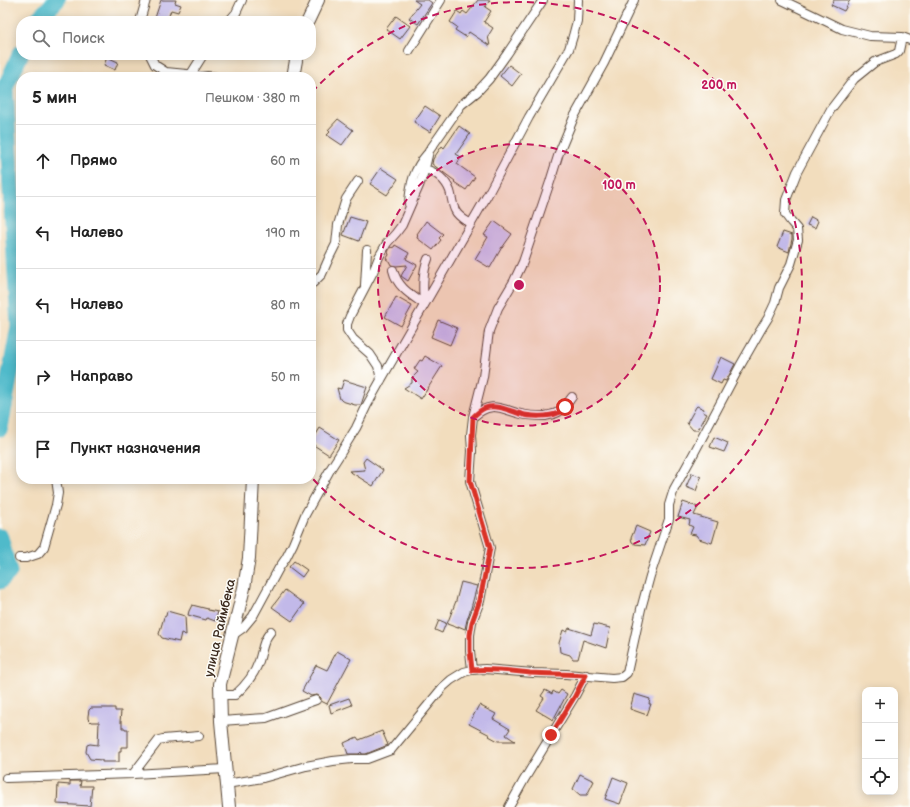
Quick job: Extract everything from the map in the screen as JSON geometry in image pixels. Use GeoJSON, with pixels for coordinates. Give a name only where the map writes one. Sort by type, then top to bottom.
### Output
{"type":"FeatureCollection","features":[{"type":"Feature","properties":{"kind":"street"},"geometry":{"type":"LineString","coordinates":[[141,16],[146,0]]}},
{"type":"Feature","properties":{"kind":"street"},"geometry":{"type":"LineString","coordinates":[[233,16],[242,0]]}},
{"type":"Feature","properties":{"kind":"street"},"geometry":{"type":"LineString","coordinates":[[310,16],[318,0]]}},
{"type":"Feature","properties":{"kind":"street"},"geometry":{"type":"LineString","coordinates":[[409,51],[441,0]]}},
{"type":"Feature","properties":{"kind":"street"},"geometry":{"type":"LineString","coordinates":[[408,208],[413,175],[420,162],[461,105],[477,92],[489,79],[543,0]]}},
{"type":"Feature","properties":{"kind":"street"},"geometry":{"type":"LineString","coordinates":[[233,635],[243,628],[253,616],[286,558],[305,515],[331,468],[356,428],[367,405],[424,304],[447,268],[529,117],[569,48],[577,21],[578,0]]}},
{"type":"Feature","properties":{"kind":"street"},"geometry":{"type":"LineString","coordinates":[[472,670],[470,635],[472,622],[480,600],[490,548],[470,481],[473,417],[483,377],[489,331],[498,308],[523,262],[559,153],[574,117],[604,63],[634,0]]}},
{"type":"Feature","properties":{"kind":"street"},"geometry":{"type":"LineString","coordinates":[[226,784],[263,778],[306,766],[334,761],[367,759],[391,750],[443,687],[464,672],[485,669],[612,678],[622,677],[627,673],[650,576],[669,519],[669,505],[674,489],[740,366],[768,318],[775,303],[779,288],[791,264],[798,240],[798,234],[797,229],[785,214],[786,200],[796,172],[831,109],[854,79],[875,62],[900,51],[906,39],[870,36],[842,29],[782,0]]}},
{"type":"Feature","properties":{"kind":"street"},"geometry":{"type":"LineString","coordinates":[[152,60],[155,65],[166,72]]}},
{"type":"Feature","properties":{"kind":"street"},"geometry":{"type":"LineString","coordinates":[[192,72],[200,60]]}},
{"type":"Feature","properties":{"kind":"street"},"geometry":{"type":"LineString","coordinates":[[294,72],[296,60]]}},
{"type":"Feature","properties":{"kind":"street"},"geometry":{"type":"LineString","coordinates":[[381,380],[378,366],[370,354],[353,339],[347,330],[347,324],[373,272],[378,257],[402,224],[419,186],[429,151]]}},
{"type":"Feature","properties":{"kind":"street"},"geometry":{"type":"LineString","coordinates":[[425,169],[439,175],[449,190],[455,210],[460,217],[471,224]]}},
{"type":"Feature","properties":{"kind":"street"},"geometry":{"type":"LineString","coordinates":[[316,280],[322,274],[336,244],[338,224],[346,199],[358,181]]}},
{"type":"Feature","properties":{"kind":"street"},"geometry":{"type":"LineString","coordinates":[[365,287],[367,250]]}},
{"type":"Feature","properties":{"kind":"street"},"geometry":{"type":"LineString","coordinates":[[424,304],[424,267],[428,259]]}},
{"type":"Feature","properties":{"kind":"street"},"geometry":{"type":"LineString","coordinates":[[393,270],[399,285],[424,304]]}},
{"type":"Feature","properties":{"kind":"street"},"geometry":{"type":"LineString","coordinates":[[473,417],[485,408],[492,407],[535,416],[559,413],[572,397]]}},
{"type":"Feature","properties":{"kind":"street"},"geometry":{"type":"LineString","coordinates":[[19,558],[26,558],[38,554],[44,546],[57,499],[57,484]]}},
{"type":"Feature","properties":{"kind":"street","name":"улица Раймбека"},"geometry":{"type":"LineString","coordinates":[[229,807],[221,721],[220,684],[233,635],[250,558],[253,484]]}},
{"type":"Feature","properties":{"kind":"street"},"geometry":{"type":"LineString","coordinates":[[220,694],[235,695],[242,688],[254,671],[259,661],[263,643],[271,631]]}},
{"type":"Feature","properties":{"kind":"street"},"geometry":{"type":"LineString","coordinates":[[509,807],[586,675]]}},
{"type":"Feature","properties":{"kind":"street"},"geometry":{"type":"LineString","coordinates":[[221,721],[266,718],[316,700]]}},
{"type":"Feature","properties":{"kind":"street"},"geometry":{"type":"LineString","coordinates":[[133,774],[159,740],[163,738],[199,736]]}},
{"type":"Feature","properties":{"kind":"street"},"geometry":{"type":"LineString","coordinates":[[6,778],[133,774],[225,769]]}},
{"type":"Feature","properties":{"kind":"building"},"geometry":{"type":"Polygon","coordinates":[[[161,0],[176,0],[175,3],[181,5],[178,12],[171,10],[169,16],[156,16],[161,0]]]}},
{"type":"Feature","properties":{"kind":"building"},"geometry":{"type":"Polygon","coordinates":[[[414,0],[428,0],[432,3],[418,24],[409,18],[420,4],[414,0]]]}},
{"type":"Feature","properties":{"kind":"building"},"geometry":{"type":"Polygon","coordinates":[[[478,0],[490,0],[485,7],[491,11],[484,22],[493,28],[488,36],[490,46],[469,32],[466,37],[455,30],[457,27],[450,22],[457,11],[461,14],[463,11],[467,14],[478,0]]]}},
{"type":"Feature","properties":{"kind":"building"},"geometry":{"type":"Polygon","coordinates":[[[834,0],[850,0],[844,11],[831,5],[834,0]]]}},
{"type":"Feature","properties":{"kind":"building"},"geometry":{"type":"Polygon","coordinates":[[[396,16],[410,26],[400,39],[386,29],[396,16]]]}},
{"type":"Feature","properties":{"kind":"building"},"geometry":{"type":"Polygon","coordinates":[[[106,60],[114,60],[118,62],[115,70],[104,65],[106,60]]]}},
{"type":"Feature","properties":{"kind":"building"},"geometry":{"type":"Polygon","coordinates":[[[509,65],[521,74],[512,86],[500,76],[509,65]]]}},
{"type":"Feature","properties":{"kind":"building"},"geometry":{"type":"Polygon","coordinates":[[[425,106],[440,116],[430,132],[414,122],[425,106]]]}},
{"type":"Feature","properties":{"kind":"building"},"geometry":{"type":"Polygon","coordinates":[[[338,119],[353,130],[342,145],[327,135],[330,132],[328,130],[338,119]]]}},
{"type":"Feature","properties":{"kind":"building"},"geometry":{"type":"Polygon","coordinates":[[[459,126],[470,134],[456,154],[461,157],[457,164],[475,177],[466,190],[432,164],[433,159],[442,146],[444,148],[459,126]]]}},
{"type":"Feature","properties":{"kind":"building"},"geometry":{"type":"Polygon","coordinates":[[[381,168],[398,179],[387,195],[370,184],[381,168]]]}},
{"type":"Feature","properties":{"kind":"building"},"geometry":{"type":"Polygon","coordinates":[[[350,217],[366,222],[359,241],[343,235],[350,217]]]}},
{"type":"Feature","properties":{"kind":"building"},"geometry":{"type":"Polygon","coordinates":[[[811,217],[818,221],[815,228],[807,225],[811,217]]]}},
{"type":"Feature","properties":{"kind":"building"},"geometry":{"type":"Polygon","coordinates":[[[426,221],[443,234],[439,238],[441,240],[433,250],[417,238],[417,234],[426,221]]]}},
{"type":"Feature","properties":{"kind":"building"},"geometry":{"type":"Polygon","coordinates":[[[494,221],[512,234],[502,247],[490,268],[475,259],[488,237],[484,235],[494,221]]]}},
{"type":"Feature","properties":{"kind":"building"},"geometry":{"type":"Polygon","coordinates":[[[783,232],[792,235],[789,252],[777,247],[783,232]]]}},
{"type":"Feature","properties":{"kind":"building"},"geometry":{"type":"Polygon","coordinates":[[[395,245],[409,253],[406,259],[417,265],[408,281],[401,276],[407,265],[391,265],[386,259],[389,255],[388,252],[390,248],[394,247],[395,245]]]}},
{"type":"Feature","properties":{"kind":"building"},"geometry":{"type":"Polygon","coordinates":[[[396,297],[412,306],[401,326],[385,317],[396,297]]]}},
{"type":"Feature","properties":{"kind":"building"},"geometry":{"type":"Polygon","coordinates":[[[438,320],[457,328],[450,345],[431,337],[438,320]]]}},
{"type":"Feature","properties":{"kind":"building"},"geometry":{"type":"Polygon","coordinates":[[[425,356],[442,366],[421,399],[404,388],[412,383],[412,378],[418,372],[414,369],[420,360],[422,361],[425,356]]]}},
{"type":"Feature","properties":{"kind":"building"},"geometry":{"type":"Polygon","coordinates":[[[721,357],[735,364],[726,381],[723,380],[721,384],[711,379],[721,357]]]}},
{"type":"Feature","properties":{"kind":"building"},"geometry":{"type":"Polygon","coordinates":[[[344,380],[367,387],[361,405],[355,405],[340,399],[337,388],[341,389],[344,380]]]}},
{"type":"Feature","properties":{"kind":"building"},"geometry":{"type":"Polygon","coordinates":[[[697,406],[704,409],[703,412],[707,414],[698,430],[693,430],[687,423],[697,406]]]}},
{"type":"Feature","properties":{"kind":"building"},"geometry":{"type":"Polygon","coordinates":[[[320,428],[339,440],[329,455],[316,447],[316,434],[320,428]]]}},
{"type":"Feature","properties":{"kind":"building"},"geometry":{"type":"Polygon","coordinates":[[[714,437],[728,443],[724,452],[710,447],[714,437]]]}},
{"type":"Feature","properties":{"kind":"building"},"geometry":{"type":"Polygon","coordinates":[[[366,458],[383,470],[373,486],[349,471],[365,470],[363,462],[366,458]]]}},
{"type":"Feature","properties":{"kind":"building"},"geometry":{"type":"Polygon","coordinates":[[[692,473],[701,477],[696,491],[686,487],[692,473]]]}},
{"type":"Feature","properties":{"kind":"building"},"geometry":{"type":"Polygon","coordinates":[[[683,502],[698,507],[694,515],[718,522],[712,543],[699,539],[696,535],[690,534],[693,527],[689,525],[690,520],[678,517],[683,502]]]}},
{"type":"Feature","properties":{"kind":"building"},"geometry":{"type":"Polygon","coordinates":[[[636,526],[650,532],[645,545],[635,544],[632,542],[631,538],[636,526]]]}},
{"type":"Feature","properties":{"kind":"building"},"geometry":{"type":"Polygon","coordinates":[[[294,561],[307,570],[302,577],[289,567],[294,561]]]}},
{"type":"Feature","properties":{"kind":"building"},"geometry":{"type":"Polygon","coordinates":[[[461,582],[477,586],[465,629],[447,624],[456,601],[461,582]]]}},
{"type":"Feature","properties":{"kind":"building"},"geometry":{"type":"Polygon","coordinates":[[[285,590],[304,604],[292,621],[272,607],[285,590]]]}},
{"type":"Feature","properties":{"kind":"building"},"geometry":{"type":"Polygon","coordinates":[[[192,605],[218,612],[215,621],[188,615],[192,605]]]}},
{"type":"Feature","properties":{"kind":"building"},"geometry":{"type":"Polygon","coordinates":[[[167,611],[185,616],[186,635],[181,633],[179,642],[162,638],[159,634],[167,611]]]}},
{"type":"Feature","properties":{"kind":"building"},"geometry":{"type":"Polygon","coordinates":[[[439,620],[446,623],[442,633],[435,630],[439,620]]]}},
{"type":"Feature","properties":{"kind":"building"},"geometry":{"type":"Polygon","coordinates":[[[594,624],[610,628],[606,648],[583,640],[578,659],[573,659],[570,655],[560,652],[559,643],[563,630],[567,632],[569,628],[591,635],[594,624]]]}},
{"type":"Feature","properties":{"kind":"building"},"geometry":{"type":"Polygon","coordinates":[[[337,651],[351,659],[327,704],[321,701],[319,696],[311,696],[302,691],[316,665],[327,670],[337,651]]]}},
{"type":"Feature","properties":{"kind":"building"},"geometry":{"type":"Polygon","coordinates":[[[545,690],[552,694],[553,691],[558,694],[561,690],[567,694],[553,720],[536,710],[544,698],[541,696],[545,690]]]}},
{"type":"Feature","properties":{"kind":"building"},"geometry":{"type":"Polygon","coordinates":[[[634,694],[650,699],[649,704],[651,704],[647,715],[630,709],[634,694]]]}},
{"type":"Feature","properties":{"kind":"building"},"geometry":{"type":"Polygon","coordinates":[[[349,698],[352,705],[331,713],[329,705],[349,698]]]}},
{"type":"Feature","properties":{"kind":"building"},"geometry":{"type":"Polygon","coordinates":[[[479,705],[496,714],[493,719],[510,729],[506,735],[515,741],[498,741],[469,724],[479,705]]]}},
{"type":"Feature","properties":{"kind":"building"},"geometry":{"type":"Polygon","coordinates":[[[91,708],[115,708],[115,711],[121,711],[120,722],[122,722],[122,728],[128,729],[128,747],[121,747],[121,751],[119,751],[119,762],[102,762],[102,760],[90,759],[86,752],[87,745],[98,745],[99,722],[91,722],[88,719],[89,710],[91,708]]]}},
{"type":"Feature","properties":{"kind":"building"},"geometry":{"type":"Polygon","coordinates":[[[382,731],[388,745],[366,754],[362,754],[361,752],[359,754],[348,754],[344,743],[357,737],[359,740],[382,731]]]}},
{"type":"Feature","properties":{"kind":"building"},"geometry":{"type":"Polygon","coordinates":[[[580,774],[594,781],[587,795],[580,795],[573,789],[580,774]]]}},
{"type":"Feature","properties":{"kind":"building"},"geometry":{"type":"Polygon","coordinates":[[[613,777],[628,783],[620,804],[605,799],[613,777]]]}},
{"type":"Feature","properties":{"kind":"building"},"geometry":{"type":"Polygon","coordinates":[[[70,781],[81,781],[80,786],[92,786],[90,806],[57,804],[58,784],[70,785],[70,781]]]}},
{"type":"Feature","properties":{"kind":"waterway"},"geometry":{"type":"LineString","coordinates":[[41,16],[57,0]]}},
{"type":"Feature","properties":{"kind":"waterway"},"geometry":{"type":"LineString","coordinates":[[16,275],[5,88],[18,60]]}},
{"type":"Feature","properties":{"kind":"waterway"},"geometry":{"type":"LineString","coordinates":[[0,428],[16,342]]}},
{"type":"Feature","properties":{"kind":"waterway"},"geometry":{"type":"LineString","coordinates":[[0,537],[9,572],[0,581]]}},
{"type":"Feature","properties":{"kind":"route"},"geometry":{"type":"LineString","coordinates":[[551,735],[586,675],[485,669],[472,670],[470,635],[472,622],[480,600],[490,548],[470,481],[473,417],[479,412],[485,408],[492,407],[535,416],[559,413],[565,407]]}}]}
